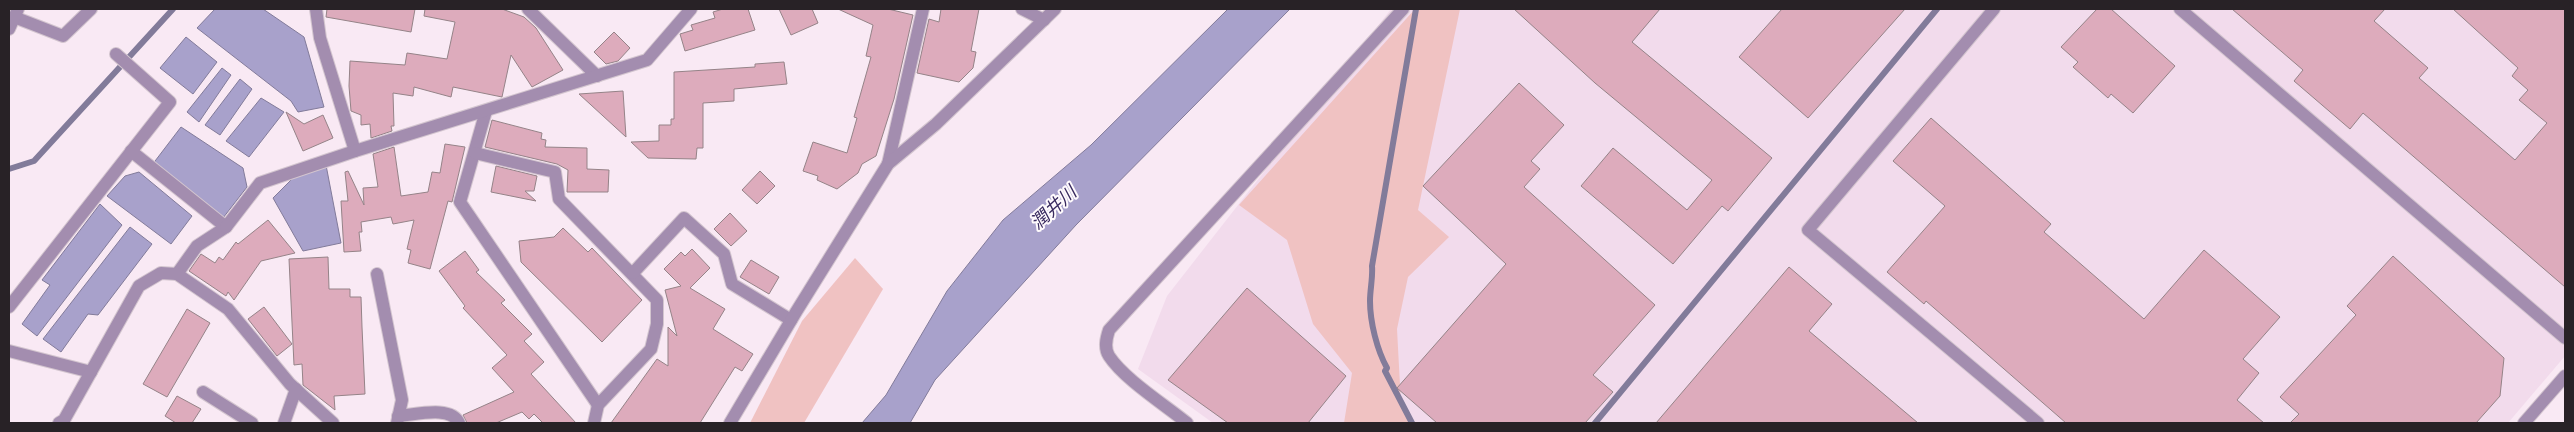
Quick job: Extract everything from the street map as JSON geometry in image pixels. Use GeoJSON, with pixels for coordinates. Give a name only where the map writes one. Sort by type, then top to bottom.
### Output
{"type":"FeatureCollection","features":[{"type":"Feature","properties":{"kind":"street"},"geometry":{"type":"LineString","coordinates":[[9,29],[16,13],[63,36],[92,9]]}},
{"type":"Feature","properties":{"kind":"street"},"geometry":{"type":"LineString","coordinates":[[316,9],[320,38],[355,151]]}},
{"type":"Feature","properties":{"kind":"street"},"geometry":{"type":"LineString","coordinates":[[528,9],[597,76]]}},
{"type":"Feature","properties":{"kind":"street"},"geometry":{"type":"LineString","coordinates":[[177,274],[198,246],[226,227],[260,183],[355,151],[647,60],[691,9]]}},
{"type":"Feature","properties":{"kind":"street"},"geometry":{"type":"LineString","coordinates":[[888,164],[923,9]]}},
{"type":"Feature","properties":{"kind":"street"},"geometry":{"type":"LineString","coordinates":[[1022,9],[1044,20]]}},
{"type":"Feature","properties":{"kind":"street"},"geometry":{"type":"LineString","coordinates":[[730,423],[791,320],[888,164],[936,124],[1055,9]]}},
{"type":"Feature","properties":{"kind":"street"},"geometry":{"type":"LineString","coordinates":[[1187,423],[1123,371],[1108,355],[1105,342],[1109,330],[1403,9]]}},
{"type":"Feature","properties":{"kind":"street"},"geometry":{"type":"LineString","coordinates":[[1994,9],[1808,230],[2038,423]]}},
{"type":"Feature","properties":{"kind":"street"},"geometry":{"type":"LineString","coordinates":[[2180,9],[2565,338]]}},
{"type":"Feature","properties":{"kind":"street"},"geometry":{"type":"LineString","coordinates":[[9,307],[170,102],[116,54]]}},
{"type":"Feature","properties":{"kind":"street"},"geometry":{"type":"LineString","coordinates":[[486,111],[460,202],[598,405]]}},
{"type":"Feature","properties":{"kind":"street"},"geometry":{"type":"LineString","coordinates":[[130,152],[226,227]]}},
{"type":"Feature","properties":{"kind":"street"},"geometry":{"type":"LineString","coordinates":[[475,153],[555,172],[559,199],[633,273],[657,300],[658,324],[651,349],[598,405],[594,423]]}},
{"type":"Feature","properties":{"kind":"street"},"geometry":{"type":"LineString","coordinates":[[633,273],[684,218],[724,254],[732,284],[791,320]]}},
{"type":"Feature","properties":{"kind":"street"},"geometry":{"type":"LineString","coordinates":[[59,423],[64,420],[139,286],[160,273],[177,274],[228,309],[296,389],[333,423]]}},
{"type":"Feature","properties":{"kind":"street"},"geometry":{"type":"LineString","coordinates":[[377,274],[402,400],[398,419],[446,412],[456,419],[458,423]]}},
{"type":"Feature","properties":{"kind":"street"},"geometry":{"type":"LineString","coordinates":[[9,351],[91,372]]}},
{"type":"Feature","properties":{"kind":"street"},"geometry":{"type":"LineString","coordinates":[[2524,423],[2565,376]]}},
{"type":"Feature","properties":{"kind":"street"},"geometry":{"type":"LineString","coordinates":[[284,423],[296,389]]}},
{"type":"Feature","properties":{"kind":"street"},"geometry":{"type":"LineString","coordinates":[[203,392],[252,423]]}},
{"type":"Feature","properties":{"kind":"shaded area"},"geometry":{"type":"Polygon","coordinates":[[[1391,9],[2565,9],[2565,356],[2508,423],[1213,423],[1138,369],[1167,296],[1391,9]]]}},
{"type":"Feature","properties":{"kind":"shaded area"},"geometry":{"type":"Polygon","coordinates":[[[1415,9],[1460,9],[1418,210],[1449,237],[1408,277],[1397,329],[1401,404],[1410,423],[1344,423],[1352,373],[1313,324],[1287,240],[1239,205],[1415,9]]]}},
{"type":"Feature","properties":{"kind":"shaded area"},"geometry":{"type":"Polygon","coordinates":[[[855,258],[883,289],[804,423],[750,423],[802,321],[855,258]]]}},
{"type":"Feature","properties":{"kind":"water"},"geometry":{"type":"Polygon","coordinates":[[[215,9],[263,9],[304,37],[324,107],[298,112],[291,101],[197,28],[215,9]]]}},
{"type":"Feature","properties":{"kind":"water","name":"潤井川"},"geometry":{"type":"Polygon","coordinates":[[[1228,9],[1290,9],[1076,225],[935,380],[910,423],[862,423],[886,395],[947,291],[1003,220],[1091,145],[1228,9]]]}},
{"type":"Feature","properties":{"kind":"water"},"geometry":{"type":"Polygon","coordinates":[[[186,37],[217,62],[193,94],[160,68],[186,37]]]}},
{"type":"Feature","properties":{"kind":"water"},"geometry":{"type":"Polygon","coordinates":[[[222,68],[231,75],[199,122],[187,112],[222,68]]]}},
{"type":"Feature","properties":{"kind":"water"},"geometry":{"type":"Polygon","coordinates":[[[240,79],[252,89],[220,135],[205,125],[240,79]]]}},
{"type":"Feature","properties":{"kind":"water"},"geometry":{"type":"Polygon","coordinates":[[[261,98],[284,112],[249,157],[226,141],[261,98]]]}},
{"type":"Feature","properties":{"kind":"water"},"geometry":{"type":"Polygon","coordinates":[[[181,127],[243,168],[247,187],[223,218],[152,165],[181,127]]]}},
{"type":"Feature","properties":{"kind":"water"},"geometry":{"type":"Polygon","coordinates":[[[326,165],[341,243],[303,251],[273,198],[295,176],[326,165]]]}},
{"type":"Feature","properties":{"kind":"water"},"geometry":{"type":"Polygon","coordinates":[[[139,172],[192,216],[171,244],[107,196],[125,176],[139,172]]]}},
{"type":"Feature","properties":{"kind":"water"},"geometry":{"type":"Polygon","coordinates":[[[100,204],[122,225],[37,336],[22,324],[50,285],[42,280],[100,204]]]}},
{"type":"Feature","properties":{"kind":"water"},"geometry":{"type":"Polygon","coordinates":[[[130,227],[152,244],[98,315],[88,314],[61,352],[43,339],[130,227]]]}},
{"type":"Feature","properties":{"kind":"building"},"geometry":{"type":"Polygon","coordinates":[[[327,9],[415,9],[411,32],[326,17],[327,9]]]}},
{"type":"Feature","properties":{"kind":"building"},"geometry":{"type":"Polygon","coordinates":[[[425,9],[502,9],[524,17],[536,28],[563,70],[532,87],[511,55],[502,97],[453,87],[451,97],[414,87],[413,96],[393,93],[394,126],[391,126],[392,131],[371,138],[370,124],[361,125],[361,115],[351,111],[350,61],[405,65],[407,53],[447,59],[455,22],[424,16],[425,9]]]}},
{"type":"Feature","properties":{"kind":"building"},"geometry":{"type":"Polygon","coordinates":[[[723,9],[748,9],[755,30],[685,51],[680,34],[693,30],[691,25],[715,18],[713,12],[723,9]]]}},
{"type":"Feature","properties":{"kind":"building"},"geometry":{"type":"Polygon","coordinates":[[[779,9],[812,9],[818,23],[791,35],[779,9]]]}},
{"type":"Feature","properties":{"kind":"building"},"geometry":{"type":"Polygon","coordinates":[[[838,9],[888,9],[913,15],[894,99],[876,156],[862,164],[858,173],[837,189],[817,180],[818,176],[803,171],[813,142],[847,153],[857,118],[854,117],[871,57],[866,56],[873,25],[838,9]]]}},
{"type":"Feature","properties":{"kind":"building"},"geometry":{"type":"Polygon","coordinates":[[[941,9],[979,9],[971,51],[976,52],[973,68],[959,82],[917,73],[929,19],[939,22],[941,9]]]}},
{"type":"Feature","properties":{"kind":"building"},"geometry":{"type":"Polygon","coordinates":[[[1514,9],[1660,9],[1632,42],[1772,158],[1728,211],[1722,206],[1673,264],[1581,186],[1613,148],[1687,210],[1712,180],[1595,83],[1514,9]]]}},
{"type":"Feature","properties":{"kind":"building"},"geometry":{"type":"Polygon","coordinates":[[[1782,9],[1905,9],[1808,118],[1739,57],[1782,9]]]}},
{"type":"Feature","properties":{"kind":"building"},"geometry":{"type":"Polygon","coordinates":[[[2097,9],[2111,9],[2175,66],[2133,113],[2111,94],[2108,98],[2073,67],[2078,62],[2061,47],[2097,9]]]}},
{"type":"Feature","properties":{"kind":"building"},"geometry":{"type":"Polygon","coordinates":[[[2232,9],[2385,9],[2374,21],[2428,68],[2419,78],[2515,160],[2547,123],[2519,100],[2528,90],[2512,76],[2518,68],[2453,9],[2565,9],[2565,287],[2363,113],[2350,129],[2294,81],[2303,70],[2232,9]]]}},
{"type":"Feature","properties":{"kind":"building"},"geometry":{"type":"Polygon","coordinates":[[[614,32],[630,48],[618,61],[606,64],[594,52],[614,32]]]}},
{"type":"Feature","properties":{"kind":"building"},"geometry":{"type":"Polygon","coordinates":[[[784,62],[787,84],[734,89],[734,101],[703,103],[703,148],[697,148],[696,159],[648,158],[631,142],[659,141],[659,125],[671,125],[671,119],[674,119],[674,72],[755,67],[755,64],[784,62]]]}},
{"type":"Feature","properties":{"kind":"building"},"geometry":{"type":"Polygon","coordinates":[[[1519,83],[1564,125],[1531,161],[1540,169],[1524,187],[1655,305],[1593,375],[1613,392],[1585,423],[1437,423],[1397,388],[1506,264],[1423,186],[1519,83]]]}},
{"type":"Feature","properties":{"kind":"building"},"geometry":{"type":"Polygon","coordinates":[[[623,91],[626,137],[579,94],[623,91]]]}},
{"type":"Feature","properties":{"kind":"building"},"geometry":{"type":"Polygon","coordinates":[[[286,112],[304,124],[323,115],[333,138],[303,151],[286,112]]]}},
{"type":"Feature","properties":{"kind":"building"},"geometry":{"type":"Polygon","coordinates":[[[1931,118],[2051,224],[2044,232],[2144,319],[2204,250],[2280,317],[2243,359],[2259,373],[2237,400],[2264,423],[2066,423],[1926,301],[1924,304],[1887,272],[1945,206],[1893,161],[1931,118]]]}},
{"type":"Feature","properties":{"kind":"building"},"geometry":{"type":"Polygon","coordinates":[[[492,120],[542,133],[541,139],[546,140],[545,147],[587,148],[587,169],[609,170],[608,192],[567,192],[568,170],[557,164],[485,147],[492,120]]]}},
{"type":"Feature","properties":{"kind":"building"},"geometry":{"type":"Polygon","coordinates":[[[445,144],[465,147],[452,202],[448,201],[430,269],[408,263],[411,250],[407,249],[414,220],[393,224],[391,217],[361,222],[362,232],[359,232],[361,251],[344,252],[341,201],[348,201],[345,172],[348,171],[364,205],[363,188],[378,187],[373,154],[394,147],[401,196],[428,192],[432,172],[440,173],[445,144]]]}},
{"type":"Feature","properties":{"kind":"building"},"geometry":{"type":"Polygon","coordinates":[[[496,166],[537,176],[534,191],[525,191],[536,201],[491,192],[496,166]]]}},
{"type":"Feature","properties":{"kind":"building"},"geometry":{"type":"Polygon","coordinates":[[[760,171],[775,186],[757,204],[742,190],[760,171]]]}},
{"type":"Feature","properties":{"kind":"building"},"geometry":{"type":"Polygon","coordinates":[[[730,213],[747,231],[731,246],[714,229],[730,213]]]}},
{"type":"Feature","properties":{"kind":"building"},"geometry":{"type":"Polygon","coordinates":[[[268,220],[295,253],[261,261],[234,300],[228,292],[226,296],[189,271],[201,254],[215,263],[219,257],[223,260],[236,242],[238,244],[268,220]]]}},
{"type":"Feature","properties":{"kind":"building"},"geometry":{"type":"Polygon","coordinates":[[[563,228],[588,252],[592,248],[642,300],[602,342],[521,262],[519,241],[554,237],[563,228]]]}},
{"type":"Feature","properties":{"kind":"building"},"geometry":{"type":"Polygon","coordinates":[[[692,249],[710,268],[690,288],[725,309],[713,329],[753,354],[742,371],[735,367],[700,423],[611,423],[657,359],[668,366],[668,327],[677,336],[665,290],[681,286],[664,269],[681,252],[685,256],[692,249]]]}},
{"type":"Feature","properties":{"kind":"building"},"geometry":{"type":"Polygon","coordinates":[[[465,251],[479,270],[476,272],[505,300],[501,303],[532,334],[524,341],[544,362],[531,374],[576,423],[543,423],[534,414],[529,419],[522,412],[496,423],[467,423],[463,415],[514,392],[492,368],[507,355],[463,308],[465,306],[439,271],[465,251]]]}},
{"type":"Feature","properties":{"kind":"building"},"geometry":{"type":"Polygon","coordinates":[[[2393,256],[2504,358],[2500,396],[2476,423],[2290,423],[2299,414],[2280,397],[2356,315],[2347,306],[2393,256]]]}},
{"type":"Feature","properties":{"kind":"building"},"geometry":{"type":"Polygon","coordinates":[[[328,257],[329,289],[350,289],[350,297],[361,297],[365,394],[334,396],[335,410],[303,385],[302,364],[294,365],[289,259],[328,257]]]}},
{"type":"Feature","properties":{"kind":"building"},"geometry":{"type":"Polygon","coordinates":[[[751,260],[779,277],[769,294],[740,277],[751,260]]]}},
{"type":"Feature","properties":{"kind":"building"},"geometry":{"type":"Polygon","coordinates":[[[1789,267],[1832,304],[1809,331],[1918,423],[1656,423],[1789,267]]]}},
{"type":"Feature","properties":{"kind":"building"},"geometry":{"type":"Polygon","coordinates":[[[1247,288],[1346,376],[1308,423],[1228,423],[1168,380],[1247,288]]]}},
{"type":"Feature","properties":{"kind":"building"},"geometry":{"type":"Polygon","coordinates":[[[264,307],[292,344],[277,356],[248,319],[264,307]]]}},
{"type":"Feature","properties":{"kind":"building"},"geometry":{"type":"Polygon","coordinates":[[[187,309],[210,323],[167,397],[143,384],[187,309]]]}},
{"type":"Feature","properties":{"kind":"building"},"geometry":{"type":"Polygon","coordinates":[[[177,396],[201,409],[192,423],[176,423],[165,416],[177,396]]]}},
{"type":"Feature","properties":{"kind":"waterway"},"geometry":{"type":"LineString","coordinates":[[9,169],[34,161],[173,9]]}},
{"type":"Feature","properties":{"kind":"waterway"},"geometry":{"type":"LineString","coordinates":[[1412,423],[1385,371],[1387,368],[1377,344],[1370,301],[1372,266],[1416,9]]}},
{"type":"Feature","properties":{"kind":"waterway"},"geometry":{"type":"LineString","coordinates":[[1595,423],[1937,9]]}}]}
